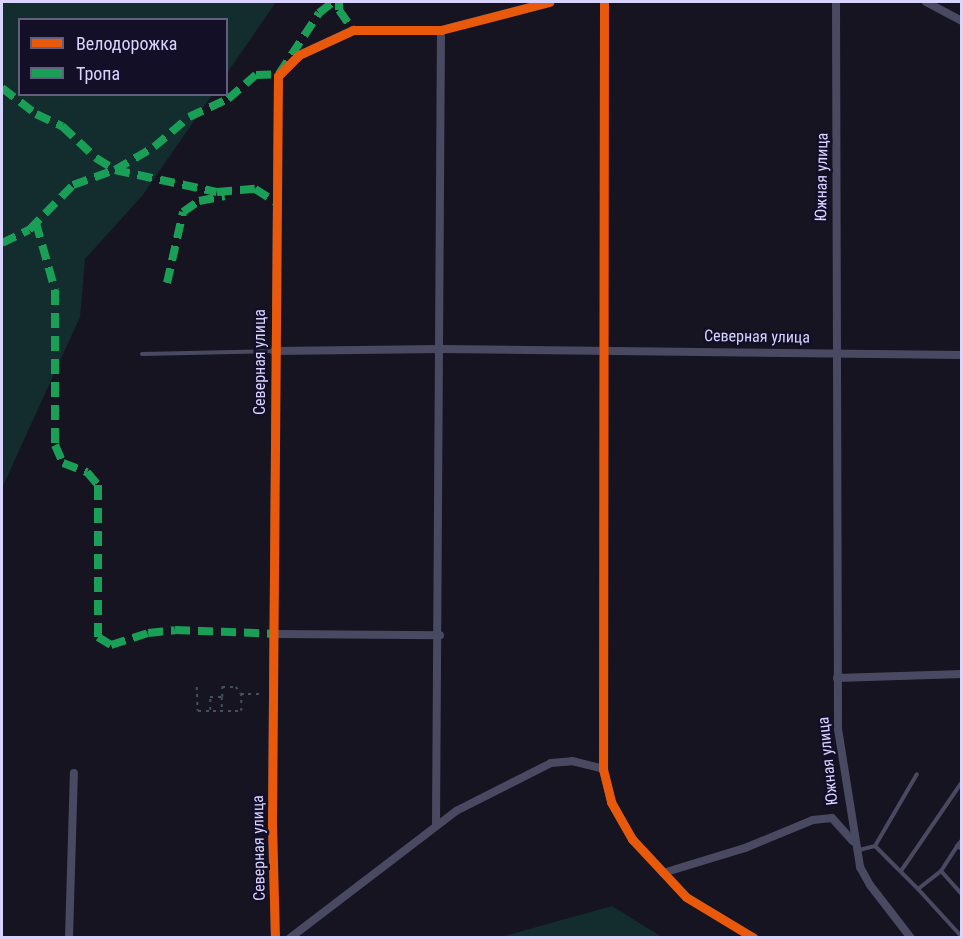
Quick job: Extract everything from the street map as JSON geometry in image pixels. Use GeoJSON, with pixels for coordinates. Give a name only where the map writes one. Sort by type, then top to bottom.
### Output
{"type":"FeatureCollection","features":[{"type":"Feature","properties":{"kind":"street","name":"Северная улица"},"geometry":{"type":"LineString","coordinates":[[275,938],[277,634],[274,351],[279,74],[298,55],[353,30],[441,30],[549,2]]}},
{"type":"Feature","properties":{"kind":"street"},"geometry":{"type":"LineString","coordinates":[[604,2],[603,769],[620,821],[663,873],[686,897],[754,938]]}},
{"type":"Feature","properties":{"kind":"street","name":"Южная улица"},"geometry":{"type":"LineString","coordinates":[[836,2],[838,729],[855,851],[870,885],[911,938]]}},
{"type":"Feature","properties":{"kind":"street"},"geometry":{"type":"LineString","coordinates":[[926,2],[962,21]]}},
{"type":"Feature","properties":{"kind":"street"},"geometry":{"type":"LineString","coordinates":[[436,824],[440,635],[441,30]]}},
{"type":"Feature","properties":{"kind":"street","name":"Северная улица"},"geometry":{"type":"LineString","coordinates":[[274,351],[441,349],[838,353]]}},
{"type":"Feature","properties":{"kind":"street"},"geometry":{"type":"LineString","coordinates":[[838,353],[962,355]]}},
{"type":"Feature","properties":{"kind":"street"},"geometry":{"type":"LineString","coordinates":[[277,634],[440,635]]}},
{"type":"Feature","properties":{"kind":"street"},"geometry":{"type":"LineString","coordinates":[[837,678],[962,674]]}},
{"type":"Feature","properties":{"kind":"street"},"geometry":{"type":"LineString","coordinates":[[290,938],[436,824],[551,763],[572,761],[603,769]]}},
{"type":"Feature","properties":{"kind":"street"},"geometry":{"type":"LineString","coordinates":[[69,938],[74,773]]}},
{"type":"Feature","properties":{"kind":"street"},"geometry":{"type":"LineString","coordinates":[[663,873],[746,848],[813,820],[832,818],[853,841]]}},
{"type":"Feature","properties":{"kind":"lane"},"geometry":{"type":"LineString","coordinates":[[142,354],[274,351]]}},
{"type":"Feature","properties":{"kind":"lane"},"geometry":{"type":"LineString","coordinates":[[855,851],[875,846],[917,774]]}},
{"type":"Feature","properties":{"kind":"lane"},"geometry":{"type":"LineString","coordinates":[[901,871],[962,782]]}},
{"type":"Feature","properties":{"kind":"lane"},"geometry":{"type":"LineString","coordinates":[[918,889],[941,871],[962,840]]}},
{"type":"Feature","properties":{"kind":"lane"},"geometry":{"type":"LineString","coordinates":[[875,846],[962,937]]}},
{"type":"Feature","properties":{"kind":"lane"},"geometry":{"type":"LineString","coordinates":[[941,871],[962,894]]}},
{"type":"Feature","properties":{"kind":"path"},"geometry":{"type":"LineString","coordinates":[[197,687],[198,711],[210,711],[222,711],[241,711],[240,694],[236,687],[222,687],[222,711]]}},
{"type":"Feature","properties":{"kind":"path"},"geometry":{"type":"LineString","coordinates":[[240,694],[275,694]]}},
{"type":"Feature","properties":{"kind":"path"},"geometry":{"type":"LineString","coordinates":[[210,711],[210,697],[222,697]]}},
{"type":"Feature","properties":{"kind":"green space"},"geometry":{"type":"Polygon","coordinates":[[[2,2],[276,2],[228,72],[228,18],[18,18],[18,96],[211,96],[142,196],[85,259],[80,317],[2,488],[2,2]]]}},
{"type":"Feature","properties":{"kind":"green space"},"geometry":{"type":"Polygon","coordinates":[[[612,906],[662,937],[501,937],[612,906]]]}},
{"type":"Feature","properties":{"kind":"marked path"},"geometry":{"type":"LineString","coordinates":[[2,243],[29,230],[73,185],[115,170],[154,147],[189,117],[228,99],[256,75],[279,74],[319,13],[333,2]]}},
{"type":"Feature","properties":{"kind":"marked path"},"geometry":{"type":"LineString","coordinates":[[339,2],[339,10],[353,30]]}},
{"type":"Feature","properties":{"kind":"marked path"},"geometry":{"type":"LineString","coordinates":[[2,88],[36,114],[62,126],[96,158],[115,170],[217,192],[255,189],[277,203]]}},
{"type":"Feature","properties":{"kind":"marked path"},"geometry":{"type":"LineString","coordinates":[[167,283],[183,212],[199,201],[225,196]]}},
{"type":"Feature","properties":{"kind":"marked path"},"geometry":{"type":"LineString","coordinates":[[36,223],[55,290],[55,445],[63,463],[87,472],[98,485],[98,637],[111,645],[148,633],[175,630],[277,634]]}},
{"type":"Feature","properties":{"kind":"cycle path"},"geometry":{"type":"LineString","coordinates":[[275,938],[272,823],[278,76],[299,55],[353,30],[441,30],[549,2]]}},
{"type":"Feature","properties":{"kind":"cycle path"},"geometry":{"type":"LineString","coordinates":[[604,2],[603,769],[611,802],[632,839],[686,897],[754,938]]}}]}
